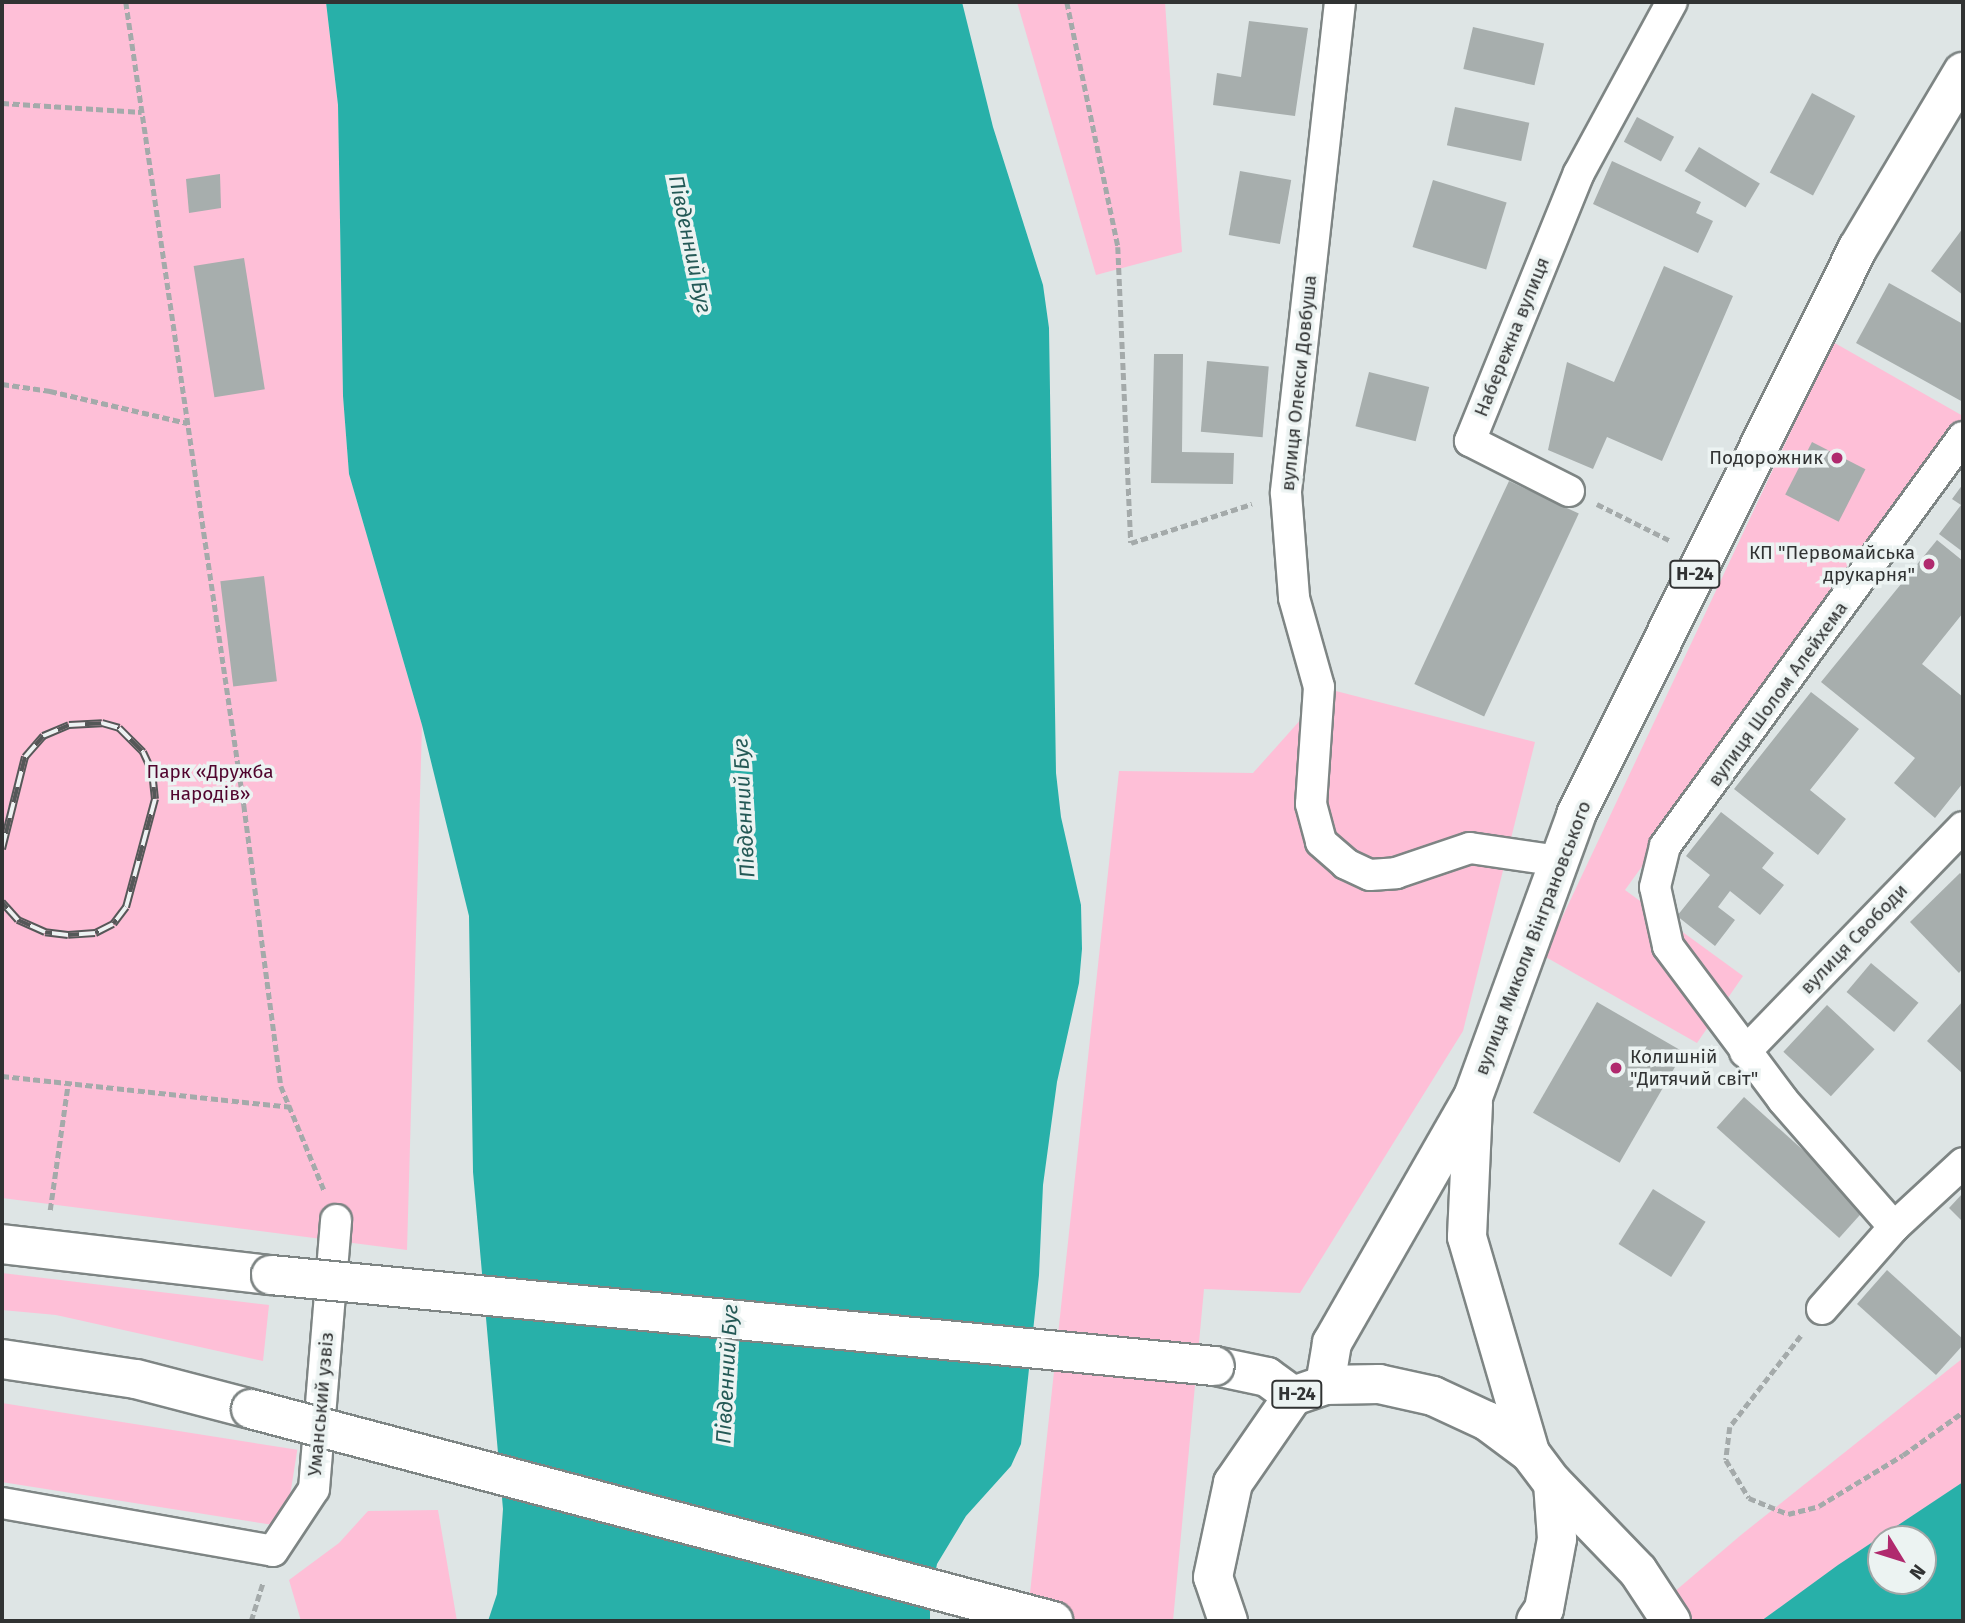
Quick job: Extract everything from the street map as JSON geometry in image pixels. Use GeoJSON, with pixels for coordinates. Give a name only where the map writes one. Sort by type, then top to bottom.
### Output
{"type":"FeatureCollection","features":[{"type":"Feature","properties":{"kind":"main road","name":"вулиця Миколи Вінграновського"},"geometry":{"type":"LineString","coordinates":[[1309,1390],[1332,1343],[1473,1097],[1576,815],[1703,557],[1858,248],[1963,72]]}},
{"type":"Feature","properties":{"kind":"main road","name":"вулиця Миколи Вінграновського"},"geometry":{"type":"LineString","coordinates":[[1473,1097],[1466,1237],[1530,1453]]}},
{"type":"Feature","properties":{"kind":"main road"},"geometry":{"type":"LineString","coordinates":[[2,1244],[271,1275],[1215,1366],[1267,1377],[1309,1390]]}},
{"type":"Feature","properties":{"kind":"main road"},"geometry":{"type":"LineString","coordinates":[[2,1359],[135,1379],[1053,1621]]}},
{"type":"Feature","properties":{"kind":"main road","name":"Н-24"},"geometry":{"type":"LineString","coordinates":[[1228,1621],[1213,1577],[1233,1483],[1309,1390],[1379,1384],[1433,1396],[1487,1421],[1530,1453],[1553,1483],[1639,1571],[1671,1621]]}},
{"type":"Feature","properties":{"kind":"main road"},"geometry":{"type":"LineString","coordinates":[[1536,1621],[1544,1609],[1557,1539],[1553,1483]]}},
{"type":"Feature","properties":{"kind":"street","name":"вулиця Олекси Довбуша"},"geometry":{"type":"LineString","coordinates":[[1340,2],[1286,493],[1294,598],[1319,687],[1311,804],[1321,842],[1346,863],[1370,875],[1396,873],[1470,848],[1559,861]]}},
{"type":"Feature","properties":{"kind":"street","name":"Набережна вулиця"},"geometry":{"type":"LineString","coordinates":[[1569,491],[1470,441],[1578,173],[1672,2]]}},
{"type":"Feature","properties":{"kind":"street","name":"вулиця Шолом Алейхема"},"geometry":{"type":"LineString","coordinates":[[1745,1052],[1668,946],[1655,887],[1665,846],[1963,437]]}},
{"type":"Feature","properties":{"kind":"street","name":"вулиця Свободи"},"geometry":{"type":"LineString","coordinates":[[1745,1052],[1963,827]]}},
{"type":"Feature","properties":{"kind":"street"},"geometry":{"type":"LineString","coordinates":[[1745,1052],[1894,1227]]}},
{"type":"Feature","properties":{"kind":"street"},"geometry":{"type":"LineString","coordinates":[[1822,1309],[1894,1227],[1963,1163]]}},
{"type":"Feature","properties":{"kind":"street","name":"Уманський узвіз"},"geometry":{"type":"LineString","coordinates":[[2,1503],[274,1551],[314,1489],[336,1220]]}},
{"type":"Feature","properties":{"kind":"path"},"geometry":{"type":"LineString","coordinates":[[126,2],[244,805],[281,1086],[336,1220]]}},
{"type":"Feature","properties":{"kind":"path"},"geometry":{"type":"LineString","coordinates":[[1067,2],[1118,247],[1131,543],[1286,493]]}},
{"type":"Feature","properties":{"kind":"path"},"geometry":{"type":"LineString","coordinates":[[2,103],[142,112]]}},
{"type":"Feature","properties":{"kind":"path"},"geometry":{"type":"LineString","coordinates":[[2,384],[50,391],[187,423]]}},
{"type":"Feature","properties":{"kind":"path"},"geometry":{"type":"LineString","coordinates":[[1569,491],[1703,557]]}},
{"type":"Feature","properties":{"kind":"path"},"geometry":{"type":"LineString","coordinates":[[2,1076],[290,1107]]}},
{"type":"Feature","properties":{"kind":"path"},"geometry":{"type":"LineString","coordinates":[[45,1250],[68,1083]]}},
{"type":"Feature","properties":{"kind":"path"},"geometry":{"type":"LineString","coordinates":[[1822,1309],[1730,1427],[1726,1460],[1749,1497],[1788,1514],[1819,1506],[1903,1455],[1963,1412]]}},
{"type":"Feature","properties":{"kind":"green space","name":"Парк «Дружба народів»"},"geometry":{"type":"Polygon","coordinates":[[[2,2],[326,2],[338,105],[343,396],[349,474],[422,725],[407,1250],[2,1198],[2,2]]]}},
{"type":"Feature","properties":{"kind":"green space"},"geometry":{"type":"Polygon","coordinates":[[[1017,2],[1165,2],[1182,252],[1096,275],[1017,2]]]}},
{"type":"Feature","properties":{"kind":"green space"},"geometry":{"type":"Polygon","coordinates":[[[1833,342],[1963,416],[1963,421],[1625,890],[1743,976],[1697,1043],[1544,956],[1833,342]]]}},
{"type":"Feature","properties":{"kind":"green space"},"geometry":{"type":"Polygon","coordinates":[[[1328,689],[1535,742],[1463,1031],[1300,1293],[1204,1289],[1173,1621],[1027,1621],[1119,771],[1253,773],[1328,689]]]}},
{"type":"Feature","properties":{"kind":"green space"},"geometry":{"type":"Polygon","coordinates":[[[2,1273],[269,1305],[263,1361],[56,1315],[2,1310],[2,1273]]]}},
{"type":"Feature","properties":{"kind":"green space"},"geometry":{"type":"Polygon","coordinates":[[[1963,1358],[1963,1482],[1901,1525],[1867,1525],[1867,1548],[1761,1621],[1640,1621],[1741,1535],[1963,1358]]]}},
{"type":"Feature","properties":{"kind":"green space"},"geometry":{"type":"Polygon","coordinates":[[[2,1403],[297,1450],[285,1527],[2,1482],[2,1403]]]}},
{"type":"Feature","properties":{"kind":"green space"},"geometry":{"type":"Polygon","coordinates":[[[438,1510],[457,1621],[301,1621],[289,1580],[339,1543],[368,1511],[438,1510]]]}},
{"type":"Feature","properties":{"kind":"water","name":"Південний Буг"},"geometry":{"type":"Polygon","coordinates":[[[326,2],[962,2],[993,127],[1043,285],[1049,328],[1056,773],[1061,817],[1081,905],[1082,949],[1079,983],[1057,1082],[1043,1185],[1039,1275],[1021,1444],[1011,1466],[966,1516],[937,1564],[930,1601],[930,1621],[488,1621],[497,1594],[503,1509],[473,1172],[469,916],[422,725],[349,474],[343,396],[338,105],[326,2]]]}},
{"type":"Feature","properties":{"kind":"water"},"geometry":{"type":"Polygon","coordinates":[[[1963,1482],[1963,1621],[1761,1621],[1867,1546],[1867,1595],[1937,1595],[1937,1525],[1898,1525],[1963,1482]]]}},
{"type":"Feature","properties":{"kind":"building"},"geometry":{"type":"Polygon","coordinates":[[[1249,21],[1308,28],[1295,116],[1213,105],[1217,73],[1241,77],[1249,21]]]}},
{"type":"Feature","properties":{"kind":"building"},"geometry":{"type":"Polygon","coordinates":[[[1473,27],[1544,43],[1534,85],[1463,69],[1473,27]]]}},
{"type":"Feature","properties":{"kind":"building"},"geometry":{"type":"Polygon","coordinates":[[[1812,93],[1855,116],[1813,195],[1770,172],[1812,93]]]}},
{"type":"Feature","properties":{"kind":"building"},"geometry":{"type":"Polygon","coordinates":[[[1455,107],[1529,123],[1521,161],[1447,145],[1455,107]]]}},
{"type":"Feature","properties":{"kind":"building"},"geometry":{"type":"Polygon","coordinates":[[[1637,117],[1674,137],[1661,161],[1624,142],[1637,117]]]}},
{"type":"Feature","properties":{"kind":"building"},"geometry":{"type":"Polygon","coordinates":[[[1699,147],[1760,184],[1745,208],[1685,171],[1699,147]]]}},
{"type":"Feature","properties":{"kind":"building"},"geometry":{"type":"Polygon","coordinates":[[[1612,161],[1701,202],[1696,213],[1713,221],[1698,253],[1593,204],[1612,161]]]}},
{"type":"Feature","properties":{"kind":"building"},"geometry":{"type":"Polygon","coordinates":[[[1240,171],[1291,180],[1280,244],[1229,235],[1240,171]]]}},
{"type":"Feature","properties":{"kind":"building"},"geometry":{"type":"Polygon","coordinates":[[[220,174],[221,208],[189,213],[186,179],[220,174]]]}},
{"type":"Feature","properties":{"kind":"building"},"geometry":{"type":"Polygon","coordinates":[[[1433,180],[1507,203],[1486,269],[1413,247],[1433,180]]]}},
{"type":"Feature","properties":{"kind":"building"},"geometry":{"type":"Polygon","coordinates":[[[1963,228],[1963,295],[1931,271],[1963,228]]]}},
{"type":"Feature","properties":{"kind":"building"},"geometry":{"type":"Polygon","coordinates":[[[244,258],[265,389],[214,397],[194,266],[244,258]]]}},
{"type":"Feature","properties":{"kind":"building"},"geometry":{"type":"Polygon","coordinates":[[[1664,266],[1733,296],[1662,461],[1607,437],[1593,469],[1548,450],[1567,362],[1614,382],[1664,266]]]}},
{"type":"Feature","properties":{"kind":"building"},"geometry":{"type":"Polygon","coordinates":[[[1889,283],[1963,324],[1963,402],[1856,343],[1889,283]]]}},
{"type":"Feature","properties":{"kind":"building"},"geometry":{"type":"Polygon","coordinates":[[[1154,354],[1183,354],[1182,452],[1234,453],[1233,484],[1151,483],[1154,354]]]}},
{"type":"Feature","properties":{"kind":"building"},"geometry":{"type":"Polygon","coordinates":[[[1207,361],[1269,366],[1263,437],[1201,432],[1207,361]]]}},
{"type":"Feature","properties":{"kind":"building"},"geometry":{"type":"Polygon","coordinates":[[[1369,372],[1429,387],[1416,441],[1355,426],[1369,372]]]}},
{"type":"Feature","properties":{"kind":"building"},"geometry":{"type":"Polygon","coordinates":[[[1812,442],[1865,469],[1839,522],[1785,495],[1812,442]]]}},
{"type":"Feature","properties":{"kind":"building"},"geometry":{"type":"Polygon","coordinates":[[[1509,481],[1579,514],[1484,717],[1414,684],[1509,481]]]}},
{"type":"Feature","properties":{"kind":"building"},"geometry":{"type":"Polygon","coordinates":[[[1963,484],[1963,552],[1939,534],[1961,505],[1952,499],[1963,484]]]}},
{"type":"Feature","properties":{"kind":"building"},"geometry":{"type":"Polygon","coordinates":[[[1937,540],[1963,561],[1963,613],[1922,664],[1963,697],[1963,783],[1935,818],[1894,783],[1915,758],[1821,682],[1937,540]]]}},
{"type":"Feature","properties":{"kind":"building"},"geometry":{"type":"Polygon","coordinates":[[[264,576],[277,681],[233,687],[220,581],[264,576]]]}},
{"type":"Feature","properties":{"kind":"building"},"geometry":{"type":"Polygon","coordinates":[[[1811,692],[1859,729],[1810,790],[1846,819],[1818,855],[1734,789],[1811,692]]]}},
{"type":"Feature","properties":{"kind":"building"},"geometry":{"type":"Polygon","coordinates":[[[1721,812],[1774,853],[1762,868],[1784,885],[1760,915],[1730,891],[1718,907],[1735,920],[1715,946],[1677,916],[1710,875],[1686,856],[1721,812]]]}},
{"type":"Feature","properties":{"kind":"building"},"geometry":{"type":"Polygon","coordinates":[[[1960,873],[1963,876],[1963,968],[1959,973],[1910,922],[1960,873]]]}},
{"type":"Feature","properties":{"kind":"building"},"geometry":{"type":"Polygon","coordinates":[[[1871,963],[1918,1003],[1894,1032],[1847,992],[1871,963]]]}},
{"type":"Feature","properties":{"kind":"building"},"geometry":{"type":"Polygon","coordinates":[[[1963,1001],[1963,1074],[1927,1041],[1963,1001]]]}},
{"type":"Feature","properties":{"kind":"building"},"geometry":{"type":"Polygon","coordinates":[[[1597,1002],[1684,1052],[1620,1163],[1533,1113],[1597,1002]]]}},
{"type":"Feature","properties":{"kind":"building"},"geometry":{"type":"Polygon","coordinates":[[[1827,1005],[1875,1049],[1831,1096],[1783,1052],[1827,1005]]]}},
{"type":"Feature","properties":{"kind":"building"},"geometry":{"type":"Polygon","coordinates":[[[1744,1097],[1867,1207],[1839,1238],[1717,1127],[1744,1097]]]}},
{"type":"Feature","properties":{"kind":"building"},"geometry":{"type":"Polygon","coordinates":[[[1653,1189],[1706,1222],[1671,1277],[1619,1244],[1653,1189]]]}},
{"type":"Feature","properties":{"kind":"building"},"geometry":{"type":"Polygon","coordinates":[[[1963,1193],[1963,1222],[1949,1208],[1963,1193]]]}},
{"type":"Feature","properties":{"kind":"building"},"geometry":{"type":"Polygon","coordinates":[[[1887,1270],[1963,1339],[1963,1345],[1936,1375],[1857,1304],[1887,1270]]]}},
{"type":"Feature","properties":{"kind":"railway"},"geometry":{"type":"LineString","coordinates":[[2,849],[25,757],[43,736],[69,725],[102,723],[119,728],[143,752],[152,771],[155,799],[126,907],[113,924],[95,933],[68,935],[45,932],[18,920],[2,902]]}},
{"type":"Feature","properties":{"kind":"place","name":"Подорожник"},"geometry":{"type":"Point","coordinates":[1837,458]}},
{"type":"Feature","properties":{"kind":"place","name":"КП \"Первомайська друкарня\""},"geometry":{"type":"Point","coordinates":[1929,564]}},
{"type":"Feature","properties":{"kind":"place","name":"Колишній \"Дитячий світ\""},"geometry":{"type":"Point","coordinates":[1616,1068]}}]}
